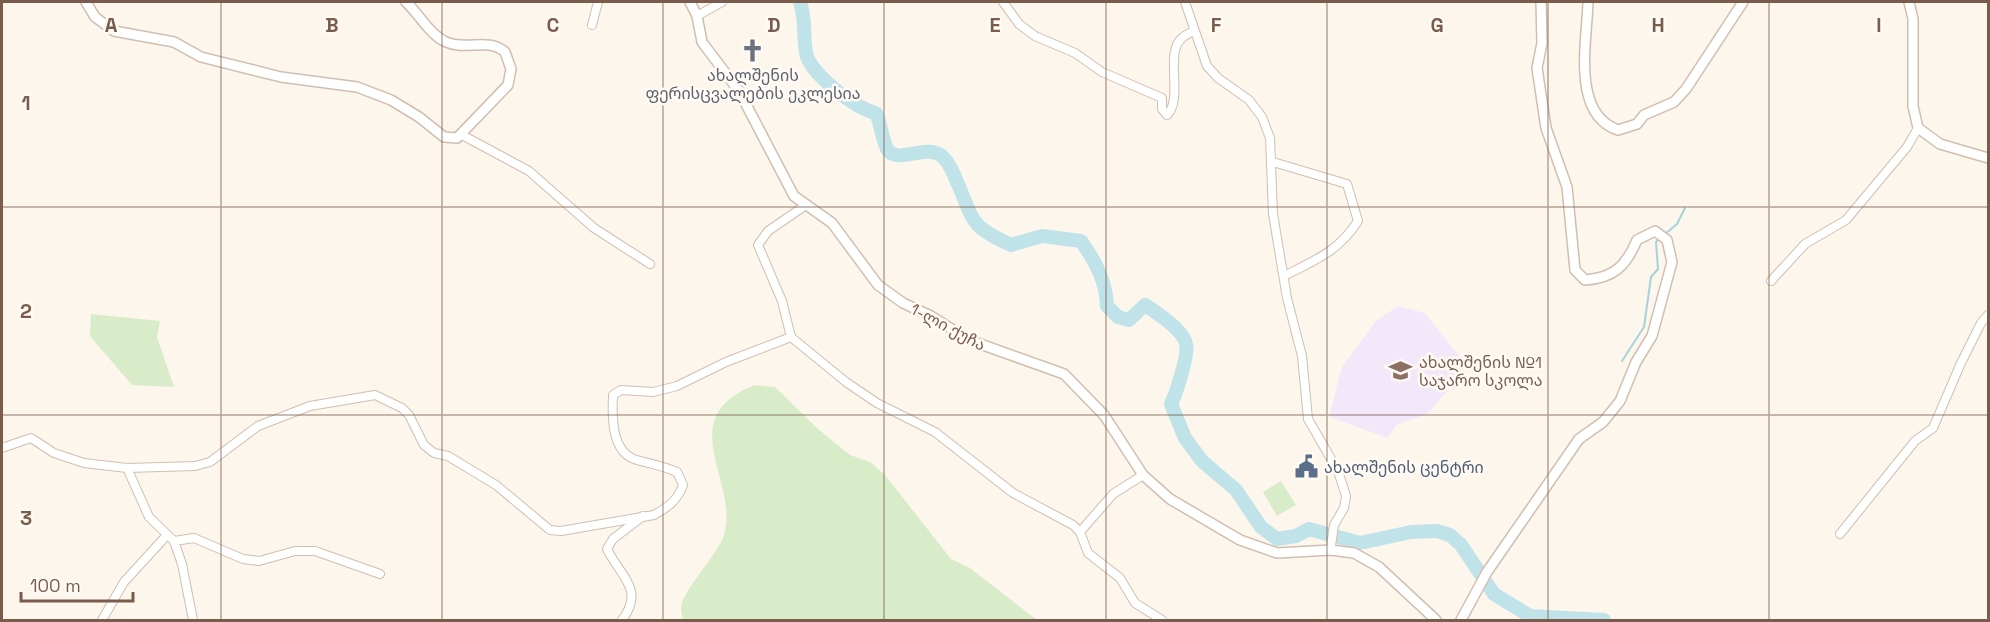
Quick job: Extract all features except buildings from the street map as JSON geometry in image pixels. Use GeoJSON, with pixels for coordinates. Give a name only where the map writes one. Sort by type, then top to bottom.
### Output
{"type":"FeatureCollection","features":[{"type":"Feature","properties":{"kind":"street"},"geometry":{"type":"LineString","coordinates":[[86,2],[95,17],[114,31],[174,42],[201,57],[281,77],[357,87],[391,100],[419,117],[444,137],[457,138],[508,85],[511,69],[505,52],[492,45],[460,46],[446,42],[435,34],[406,2]]}},
{"type":"Feature","properties":{"kind":"street"},"geometry":{"type":"LineString","coordinates":[[592,25],[598,2]]}},
{"type":"Feature","properties":{"kind":"street","name":"1-ლი ქუჩა"},"geometry":{"type":"LineString","coordinates":[[690,2],[698,16],[702,42],[739,92],[794,196],[832,223],[878,285],[903,303],[932,316],[969,340],[1064,374],[1104,415],[1143,475],[1170,499],[1240,540],[1277,553],[1331,548],[1354,553],[1379,567],[1436,621]]}},
{"type":"Feature","properties":{"kind":"street"},"geometry":{"type":"LineString","coordinates":[[698,16],[722,2]]}},
{"type":"Feature","properties":{"kind":"street"},"geometry":{"type":"LineString","coordinates":[[1003,2],[1019,24],[1035,36],[1075,53],[1102,72],[1161,98],[1164,112],[1167,115],[1172,106],[1175,47],[1181,38],[1194,31]]}},
{"type":"Feature","properties":{"kind":"street"},"geometry":{"type":"LineString","coordinates":[[1185,2],[1207,66],[1218,78],[1249,100],[1262,117],[1270,138],[1273,162],[1273,214],[1287,298],[1302,356],[1308,419],[1340,476],[1346,496],[1332,532],[1331,548]]}},
{"type":"Feature","properties":{"kind":"street"},"geometry":{"type":"LineString","coordinates":[[1461,621],[1487,572],[1579,439],[1603,422],[1620,401],[1636,362],[1652,336],[1672,262],[1667,240],[1655,231],[1636,240],[1629,259],[1620,270],[1604,277],[1585,280],[1575,270],[1567,187],[1546,128],[1537,68],[1542,43],[1541,2]]}},
{"type":"Feature","properties":{"kind":"street"},"geometry":{"type":"LineString","coordinates":[[1588,2],[1586,90],[1589,104],[1600,121],[1618,130],[1637,124],[1644,115],[1674,102],[1686,89],[1743,2]]}},
{"type":"Feature","properties":{"kind":"street"},"geometry":{"type":"LineString","coordinates":[[1910,2],[1913,19],[1912,105],[1918,128],[1940,144],[1989,158]]}},
{"type":"Feature","properties":{"kind":"street"},"geometry":{"type":"LineString","coordinates":[[1771,281],[1805,244],[1846,219],[1907,147],[1918,128]]}},
{"type":"Feature","properties":{"kind":"street"},"geometry":{"type":"LineString","coordinates":[[462,135],[529,171],[594,228],[650,264]]}},
{"type":"Feature","properties":{"kind":"street"},"geometry":{"type":"LineString","coordinates":[[1273,162],[1347,184],[1358,221],[1347,238],[1335,249],[1284,276]]}},
{"type":"Feature","properties":{"kind":"street"},"geometry":{"type":"LineString","coordinates":[[806,205],[768,231],[758,245],[782,301],[791,337],[846,382],[877,403],[935,432],[1013,493],[1061,517],[1080,532],[1088,553],[1120,578],[1135,603],[1162,621]]}},
{"type":"Feature","properties":{"kind":"street"},"geometry":{"type":"LineString","coordinates":[[1840,534],[1915,441],[1934,428],[1961,363],[1981,323],[1989,315]]}},
{"type":"Feature","properties":{"kind":"street"},"geometry":{"type":"LineString","coordinates":[[2,448],[31,438],[65,458],[127,468],[195,466],[210,462],[258,426],[310,406],[375,395],[402,408],[409,415],[424,445],[434,453],[448,456],[496,485],[550,530],[654,515],[667,508],[680,495],[682,478],[677,472],[667,467],[628,457],[621,450],[612,415],[613,395],[621,390],[654,392],[677,386],[726,362],[791,337]]}},
{"type":"Feature","properties":{"kind":"street"},"geometry":{"type":"LineString","coordinates":[[127,468],[149,517],[171,538],[187,582],[188,602],[193,621]]}},
{"type":"Feature","properties":{"kind":"street"},"geometry":{"type":"LineString","coordinates":[[1080,532],[1113,494],[1143,475]]}},
{"type":"Feature","properties":{"kind":"street"},"geometry":{"type":"LineString","coordinates":[[622,621],[629,612],[634,596],[627,579],[615,565],[607,549],[613,538],[644,515]]}},
{"type":"Feature","properties":{"kind":"street"},"geometry":{"type":"LineString","coordinates":[[102,621],[124,582],[171,538],[194,538],[243,559],[259,561],[295,551],[315,550],[380,574]]}},
{"type":"Feature","properties":{"kind":"shaded area","name":"ახალშენის №1 საჯარო სკოლა"},"geometry":{"type":"Polygon","coordinates":[[[1398,306],[1425,313],[1463,361],[1460,376],[1427,414],[1396,425],[1388,438],[1329,417],[1342,367],[1376,321],[1398,306]]]}},
{"type":"Feature","properties":{"kind":"green space"},"geometry":{"type":"Polygon","coordinates":[[[91,314],[160,321],[157,337],[174,387],[132,385],[90,336],[91,314]]]}},
{"type":"Feature","properties":{"kind":"green space"},"geometry":{"type":"Polygon","coordinates":[[[754,385],[775,387],[818,429],[850,455],[870,462],[885,475],[951,559],[970,568],[1037,620],[683,620],[681,607],[683,600],[724,535],[726,514],[724,493],[712,433],[717,415],[730,399],[754,385]]]}},
{"type":"Feature","properties":{"kind":"green space"},"geometry":{"type":"Polygon","coordinates":[[[1281,481],[1296,505],[1277,516],[1263,492],[1281,481]]]}},
{"type":"Feature","properties":{"kind":"waterway"},"geometry":{"type":"LineString","coordinates":[[800,2],[809,61],[816,71],[846,98],[876,113],[885,145],[891,154],[929,152],[943,157],[953,172],[975,221],[987,232],[1011,245],[1042,236],[1081,241],[1099,271],[1107,306],[1118,317],[1129,320],[1145,305],[1180,333],[1186,344],[1186,356],[1171,404],[1185,438],[1202,461],[1236,490],[1261,527],[1277,539],[1296,536],[1309,529],[1360,543],[1411,532],[1437,531],[1450,535],[1461,545],[1494,594],[1530,616],[1604,620]]}},
{"type":"Feature","properties":{"kind":"waterway"},"geometry":{"type":"LineString","coordinates":[[1665,234],[1677,224],[1685,208]]}},
{"type":"Feature","properties":{"kind":"waterway"},"geometry":{"type":"LineString","coordinates":[[1622,361],[1644,327],[1651,277],[1658,269],[1656,242],[1659,239]]}},
{"type":"Feature","properties":{"kind":"place","name":"ახალშენის ფერისცვალების ეკლესია"},"geometry":{"type":"Point","coordinates":[753,50]}},
{"type":"Feature","properties":{"kind":"place","name":"ახალშენის №1 საჯარო სკოლა"},"geometry":{"type":"Point","coordinates":[1401,371]}},
{"type":"Feature","properties":{"kind":"place","name":"ახალშენის ცენტრი"},"geometry":{"type":"Point","coordinates":[1306,467]}}]}
